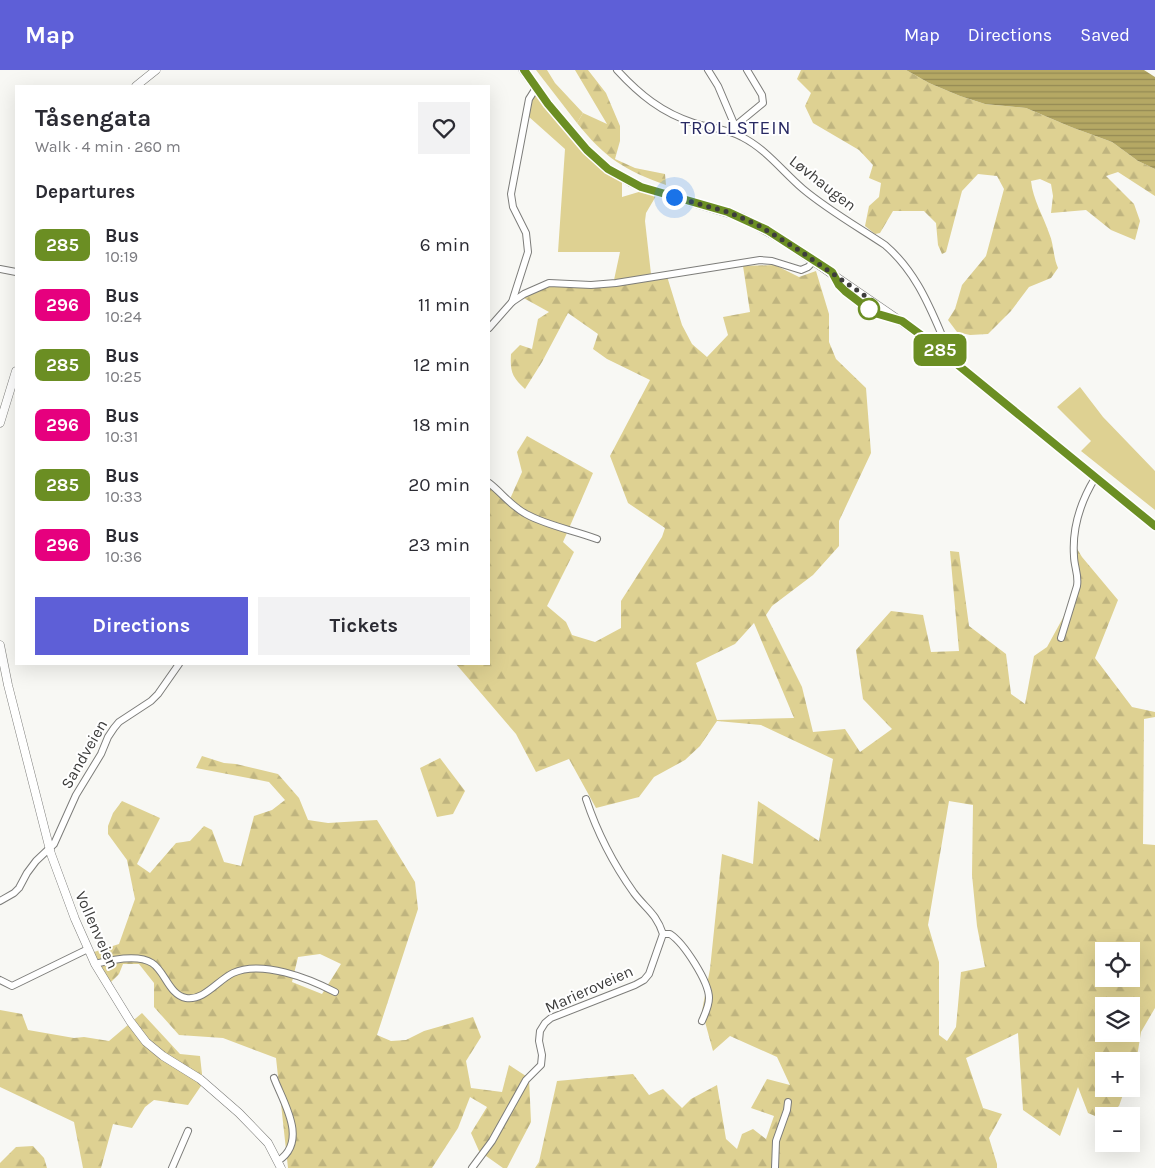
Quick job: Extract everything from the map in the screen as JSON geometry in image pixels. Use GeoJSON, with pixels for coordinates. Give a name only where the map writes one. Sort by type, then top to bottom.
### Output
{"type":"FeatureCollection","features":[{"type":"Feature","properties":{"kind":"main road"},"geometry":{"type":"LineString","coordinates":[[137,85],[156,70]]}},
{"type":"Feature","properties":{"kind":"main road"},"geometry":{"type":"LineString","coordinates":[[524,70],[536,88],[587,150],[601,164],[647,189],[728,212],[767,230],[902,321],[1155,526]]}},
{"type":"Feature","properties":{"kind":"main road"},"geometry":{"type":"LineString","coordinates":[[0,423],[15,374]]}},
{"type":"Feature","properties":{"kind":"main road","name":"Vollenveien"},"geometry":{"type":"LineString","coordinates":[[0,645],[1,658],[50,849],[67,899],[95,964],[146,1042],[163,1056],[200,1079],[226,1101],[263,1137],[280,1164]]}},
{"type":"Feature","properties":{"kind":"street","name":"Løvhaugen"},"geometry":{"type":"LineString","coordinates":[[617,70],[659,109],[695,124],[734,129],[769,156],[810,195],[885,245],[895,254],[921,288],[941,336],[936,347]]}},
{"type":"Feature","properties":{"kind":"street"},"geometry":{"type":"LineString","coordinates":[[708,70],[718,86],[734,129],[763,103],[762,95],[747,70]]}},
{"type":"Feature","properties":{"kind":"street"},"geometry":{"type":"LineString","coordinates":[[512,302],[528,252],[528,242],[526,232],[513,206],[510,194],[529,99],[536,88]]}},
{"type":"Feature","properties":{"kind":"street"},"geometry":{"type":"LineString","coordinates":[[490,327],[512,302],[532,290],[549,283],[591,285],[616,283],[760,260],[772,261],[801,270],[808,267],[814,261]]}},
{"type":"Feature","properties":{"kind":"street"},"geometry":{"type":"LineString","coordinates":[[0,269],[15,272]]}},
{"type":"Feature","properties":{"kind":"street"},"geometry":{"type":"LineString","coordinates":[[1061,638],[1077,586],[1078,578],[1074,555],[1078,515],[1083,500],[1096,478]]}},
{"type":"Feature","properties":{"kind":"street"},"geometry":{"type":"LineString","coordinates":[[490,485],[512,505],[525,513],[541,521],[581,532],[597,539]]}},
{"type":"Feature","properties":{"kind":"street","name":"Sandveien"},"geometry":{"type":"LineString","coordinates":[[0,900],[19,888],[36,861],[54,844],[76,795],[104,748],[108,737],[119,722],[151,701],[178,665]]}},
{"type":"Feature","properties":{"kind":"street"},"geometry":{"type":"LineString","coordinates":[[586,800],[599,833],[634,893],[653,914],[663,934],[670,934],[684,946],[704,982],[709,999],[702,1021]]}},
{"type":"Feature","properties":{"kind":"street","name":"Marieroveien"},"geometry":{"type":"LineString","coordinates":[[472,1168],[492,1141],[526,1080],[541,1065],[542,1058],[539,1041],[540,1031],[545,1023],[551,1018],[644,980],[649,974],[663,934]]}},
{"type":"Feature","properties":{"kind":"street"},"geometry":{"type":"LineString","coordinates":[[0,980],[12,986],[88,949]]}},
{"type":"Feature","properties":{"kind":"street"},"geometry":{"type":"LineString","coordinates":[[95,964],[114,959],[148,961],[156,966],[168,984],[184,997],[194,998],[210,990],[225,978],[248,968],[264,967],[316,982],[335,992]]}},
{"type":"Feature","properties":{"kind":"street","name":"Vollenveien"},"geometry":{"type":"LineString","coordinates":[[274,1078],[289,1114],[293,1134],[287,1153],[280,1164]]}},
{"type":"Feature","properties":{"kind":"street"},"geometry":{"type":"LineString","coordinates":[[775,1168],[776,1141],[788,1102]]}},
{"type":"Feature","properties":{"kind":"street"},"geometry":{"type":"LineString","coordinates":[[172,1168],[188,1131]]}},
{"type":"Feature","properties":{"kind":"green space"},"geometry":{"type":"Polygon","coordinates":[[[536,70],[547,70],[555,83],[583,113],[577,123],[536,70]]]}},
{"type":"Feature","properties":{"kind":"green space"},"geometry":{"type":"Polygon","coordinates":[[[575,70],[588,70],[606,93],[620,126],[620,141],[615,159],[635,168],[665,174],[666,185],[638,174],[616,162],[577,123],[583,113],[607,124],[575,70]]]}},
{"type":"Feature","properties":{"kind":"green space"},"geometry":{"type":"Polygon","coordinates":[[[801,70],[906,70],[929,83],[985,104],[1026,108],[1112,142],[1138,161],[1155,169],[1155,196],[1118,172],[1106,176],[1134,204],[1140,221],[1135,240],[1111,230],[1086,210],[1051,213],[1053,196],[1051,184],[1040,179],[1031,181],[1036,201],[1051,237],[1058,268],[1051,278],[1029,287],[1011,311],[988,334],[970,335],[957,332],[948,320],[955,309],[962,285],[986,256],[1004,189],[997,176],[978,174],[962,191],[946,252],[942,254],[938,245],[936,223],[924,211],[893,211],[880,233],[875,234],[865,226],[869,206],[879,197],[881,183],[869,178],[873,165],[859,150],[813,123],[805,106],[811,93],[797,79],[801,70]]]}},
{"type":"Feature","properties":{"kind":"green space"},"geometry":{"type":"Polygon","coordinates":[[[534,93],[585,153],[622,182],[622,197],[642,191],[656,196],[646,213],[645,221],[651,274],[614,280],[620,252],[558,252],[565,149],[528,116],[534,93]]]}},
{"type":"Feature","properties":{"kind":"green space"},"geometry":{"type":"Polygon","coordinates":[[[775,265],[799,277],[816,271],[829,314],[829,342],[836,359],[866,388],[871,453],[839,521],[839,546],[813,575],[772,606],[766,615],[802,687],[813,732],[845,729],[860,752],[892,729],[863,699],[856,650],[891,611],[923,615],[931,652],[959,651],[950,551],[959,552],[969,626],[1006,654],[1011,694],[1025,704],[1034,656],[1047,647],[1076,594],[1076,547],[1082,557],[1118,600],[1095,658],[1132,707],[1155,712],[1155,717],[1144,719],[1143,844],[1155,845],[1155,1008],[1141,1032],[1140,1038],[1140,997],[1095,997],[1095,1042],[1139,1042],[1138,1052],[1095,1052],[1095,1097],[1122,1097],[1119,1106],[1095,1107],[1095,1116],[1088,1113],[1078,1087],[1060,1136],[1023,1110],[1018,1033],[966,1058],[983,1108],[1002,1114],[989,1138],[997,1168],[535,1168],[539,1162],[557,1081],[633,1074],[649,1095],[663,1089],[682,1108],[691,1099],[717,1085],[726,1139],[737,1149],[742,1134],[753,1129],[766,1139],[774,1116],[751,1108],[767,1079],[790,1085],[777,1057],[730,1036],[713,1051],[702,1011],[710,969],[722,854],[753,864],[758,801],[819,841],[833,759],[761,725],[717,721],[700,746],[685,760],[654,777],[639,797],[596,808],[569,759],[536,772],[516,734],[457,665],[490,665],[490,486],[510,499],[522,472],[517,452],[527,436],[593,473],[563,542],[574,552],[547,606],[566,622],[572,635],[595,642],[621,628],[621,601],[662,537],[665,528],[628,503],[610,456],[650,380],[607,359],[593,349],[598,334],[568,313],[542,362],[525,389],[513,374],[511,354],[520,345],[532,349],[538,319],[549,312],[520,296],[550,284],[596,284],[666,273],[682,325],[692,344],[707,357],[728,335],[723,317],[750,312],[743,266],[775,265]],[[754,623],[735,644],[696,663],[717,720],[794,718],[754,623]],[[949,801],[928,925],[939,962],[939,1035],[947,1041],[956,1027],[961,972],[985,967],[977,926],[972,875],[973,805],[949,801]]]}},
{"type":"Feature","properties":{"kind":"green space"},"geometry":{"type":"Polygon","coordinates":[[[1080,387],[1103,417],[1155,471],[1155,510],[1081,451],[1091,441],[1057,407],[1080,387]]]}},
{"type":"Feature","properties":{"kind":"green space"},"geometry":{"type":"Polygon","coordinates":[[[202,756],[224,763],[278,774],[299,798],[308,820],[328,823],[377,820],[415,882],[418,909],[377,1035],[391,1041],[406,1040],[424,1031],[473,1017],[481,1037],[466,1061],[471,1088],[502,1092],[509,1065],[529,1078],[531,1122],[507,1168],[503,1168],[479,1151],[471,1133],[487,1107],[470,1097],[458,1128],[432,1168],[288,1168],[276,1058],[223,1038],[179,1035],[154,1007],[154,983],[139,964],[123,964],[119,974],[110,983],[101,969],[94,952],[119,944],[135,899],[127,860],[108,834],[108,826],[113,813],[122,801],[160,818],[137,864],[150,873],[176,843],[190,841],[204,826],[212,830],[224,862],[241,866],[254,816],[272,810],[285,800],[269,782],[196,768],[202,756]],[[320,954],[298,957],[292,982],[322,994],[341,964],[320,954]]]}},
{"type":"Feature","properties":{"kind":"green space"},"geometry":{"type":"Polygon","coordinates":[[[440,758],[465,791],[453,814],[437,817],[420,768],[440,758]]]}},
{"type":"Feature","properties":{"kind":"green space"},"geometry":{"type":"Polygon","coordinates":[[[0,1010],[22,1014],[28,1030],[74,1038],[84,1037],[109,1041],[142,1013],[180,1054],[200,1056],[203,1083],[188,1105],[154,1100],[145,1107],[132,1128],[113,1124],[101,1168],[83,1168],[74,1122],[0,1087],[0,1010]]]}},
{"type":"Feature","properties":{"kind":"green space"},"geometry":{"type":"Polygon","coordinates":[[[33,1146],[44,1158],[47,1168],[0,1168],[0,1163],[16,1147],[33,1146]]]}},
{"type":"Feature","properties":{"kind":"shaded area"},"geometry":{"type":"Polygon","coordinates":[[[906,70],[1144,70],[1155,77],[1155,169],[1138,161],[1112,142],[1026,108],[985,104],[960,96],[929,83],[906,70]]]}},
{"type":"Feature","properties":{"kind":"bus line","name":"285"},"geometry":{"type":"LineString","coordinates":[[524,70],[548,104],[587,150],[608,169],[630,182],[647,189],[741,217],[784,240],[832,272],[839,285],[866,307],[885,317],[902,321],[925,338],[1155,526]]}},
{"type":"Feature","properties":{"kind":"district","name":"TROLLSTEIN"},"geometry":{"type":"Point","coordinates":[736,128]}},
{"type":"Feature","properties":{"kind":"route"},"geometry":{"type":"LineString","coordinates":[[674,197],[728,212],[767,230],[874,302],[869,309]]}}]}
